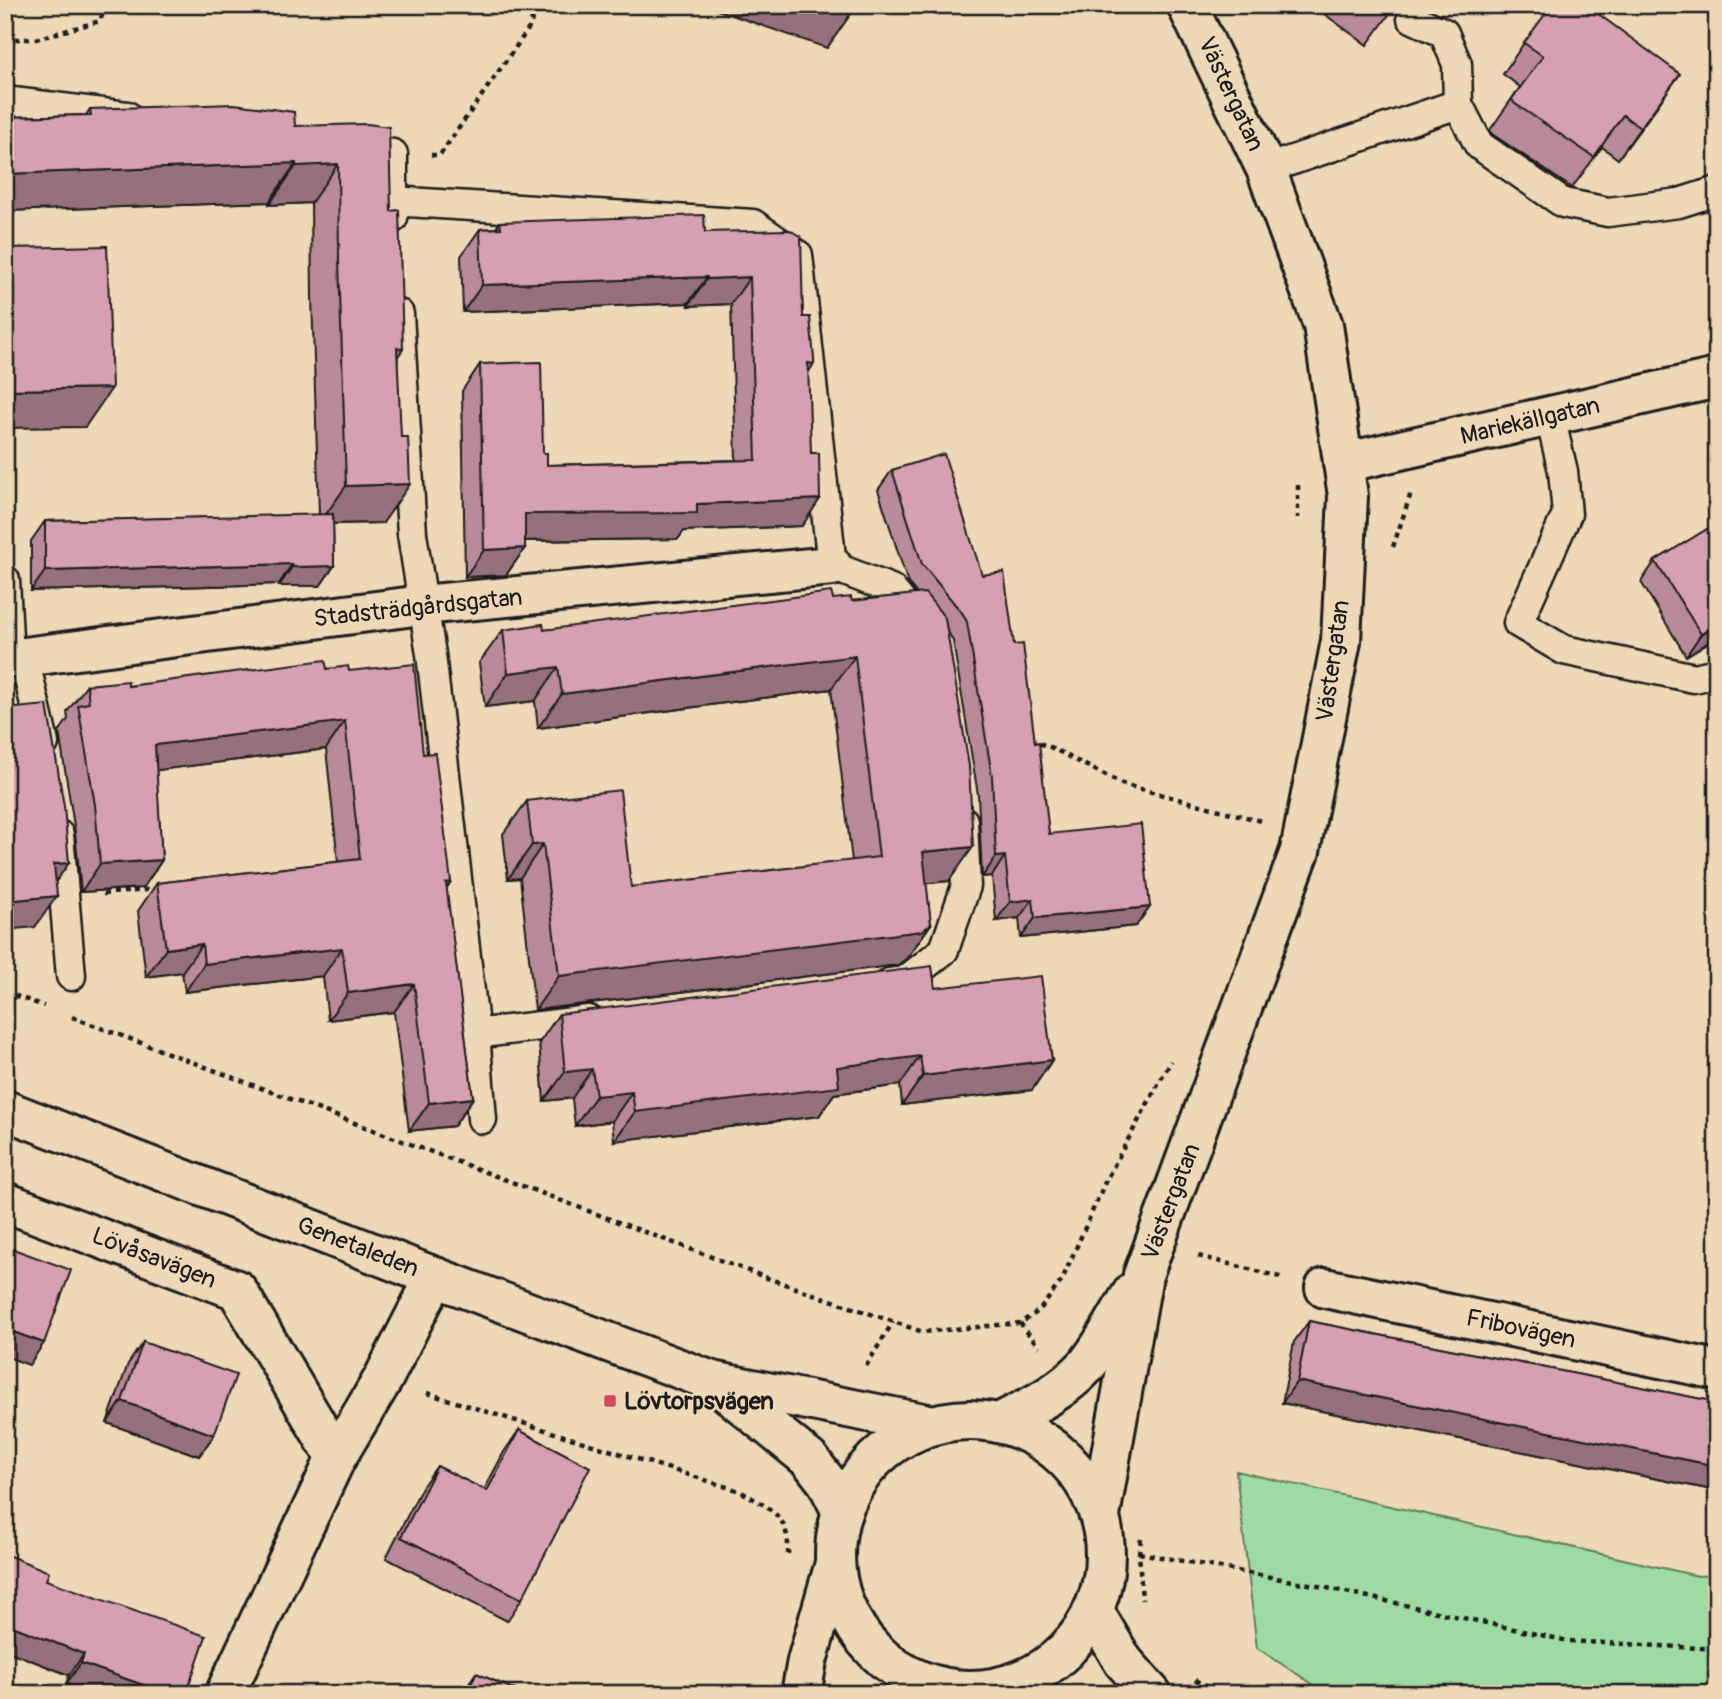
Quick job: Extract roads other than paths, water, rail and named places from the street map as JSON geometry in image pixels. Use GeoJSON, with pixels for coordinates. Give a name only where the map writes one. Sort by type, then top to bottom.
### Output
{"type":"FeatureCollection","features":[{"type":"Feature","properties":{"kind":"street","name":"Västergatan"},"geometry":{"type":"LineString","coordinates":[[1100,1516],[1143,1275],[1300,851],[1341,641],[1348,496],[1323,325],[1266,169],[1187,5]]}},
{"type":"Feature","properties":{"kind":"street","name":"Mariekällgatan"},"geometry":{"type":"LineString","coordinates":[[1343,463],[1717,378]]}},
{"type":"Feature","properties":{"kind":"street","name":"Stadsträdgårdsgatan"},"geometry":{"type":"LineString","coordinates":[[12,657],[422,605],[832,566]]}},
{"type":"Feature","properties":{"kind":"street","name":"Genetaleden"},"geometry":{"type":"LineString","coordinates":[[5,1110],[712,1381],[933,1425]]}},
{"type":"Feature","properties":{"kind":"street","name":"Lövåsavägen"},"geometry":{"type":"LineString","coordinates":[[5,1202],[237,1290],[336,1458]]}},
{"type":"Feature","properties":{"kind":"street","name":"Västergatan"},"geometry":{"type":"LineString","coordinates":[[999,1423],[1048,1397],[1067,1384],[1087,1364],[1143,1275]]}},
{"type":"Feature","properties":{"kind":"street"},"geometry":{"type":"LineString","coordinates":[[225,1694],[336,1458],[383,1379],[435,1276]]}},
{"type":"Feature","properties":{"kind":"street","name":"Fribovägen"},"geometry":{"type":"LineString","coordinates":[[1325,1288],[1717,1370]]}},
{"type":"Feature","properties":{"kind":"street","name":"Genetaleden"},"geometry":{"type":"LineString","coordinates":[[712,1381],[810,1460],[827,1482],[842,1512]]}},
{"type":"Feature","properties":{"kind":"street"},"geometry":{"type":"LineString","coordinates":[[802,1694],[807,1661],[835,1561],[842,1512],[853,1489],[877,1458],[909,1435],[933,1425],[966,1420],[999,1423],[1022,1430],[1043,1441],[1062,1455],[1091,1494],[1100,1516],[1105,1563],[1101,1588],[1083,1630],[1052,1662],[1000,1691],[906,1687],[903,1672],[887,1661],[861,1633],[843,1599],[835,1561]]}},
{"type":"Feature","properties":{"kind":"street"},"geometry":{"type":"LineString","coordinates":[[1093,1610],[1123,1661],[1152,1694]]}},
{"type":"Feature","properties":{"kind":"lane"},"geometry":{"type":"LineString","coordinates":[[1412,18],[1444,33],[1457,64],[1458,104],[1479,145],[1563,203],[1608,212],[1679,203],[1717,191]]}},
{"type":"Feature","properties":{"kind":"lane"},"geometry":{"type":"LineString","coordinates":[[5,101],[152,119]]}},
{"type":"Feature","properties":{"kind":"lane"},"geometry":{"type":"LineString","coordinates":[[1266,169],[1458,104]]}},
{"type":"Feature","properties":{"kind":"lane"},"geometry":{"type":"LineString","coordinates":[[326,142],[393,154],[395,243]]}},
{"type":"Feature","properties":{"kind":"lane"},"geometry":{"type":"LineString","coordinates":[[392,201],[753,224],[798,255],[832,566],[891,589],[937,644]]}},
{"type":"Feature","properties":{"kind":"lane"},"geometry":{"type":"LineString","coordinates":[[397,284],[412,534],[430,654],[475,1034],[482,1119]]}},
{"type":"Feature","properties":{"kind":"lane"},"geometry":{"type":"LineString","coordinates":[[1550,417],[1563,471],[1567,514],[1518,624],[1564,650],[1694,678],[1717,673]]}},
{"type":"Feature","properties":{"kind":"lane"},"geometry":{"type":"LineString","coordinates":[[5,580],[12,657],[47,763]]}},
{"type":"Feature","properties":{"kind":"lane"},"geometry":{"type":"LineString","coordinates":[[863,986],[905,981],[944,950],[966,886],[962,798]]}},
{"type":"Feature","properties":{"kind":"lane"},"geometry":{"type":"LineString","coordinates":[[55,811],[71,976]]}},
{"type":"Feature","properties":{"kind":"lane"},"geometry":{"type":"LineString","coordinates":[[475,1034],[613,1017]]}},
{"type":"Feature","properties":{"kind":"place","name":"Lövtorpsvägen"},"geometry":{"type":"Point","coordinates":[610,1401]}}]}
